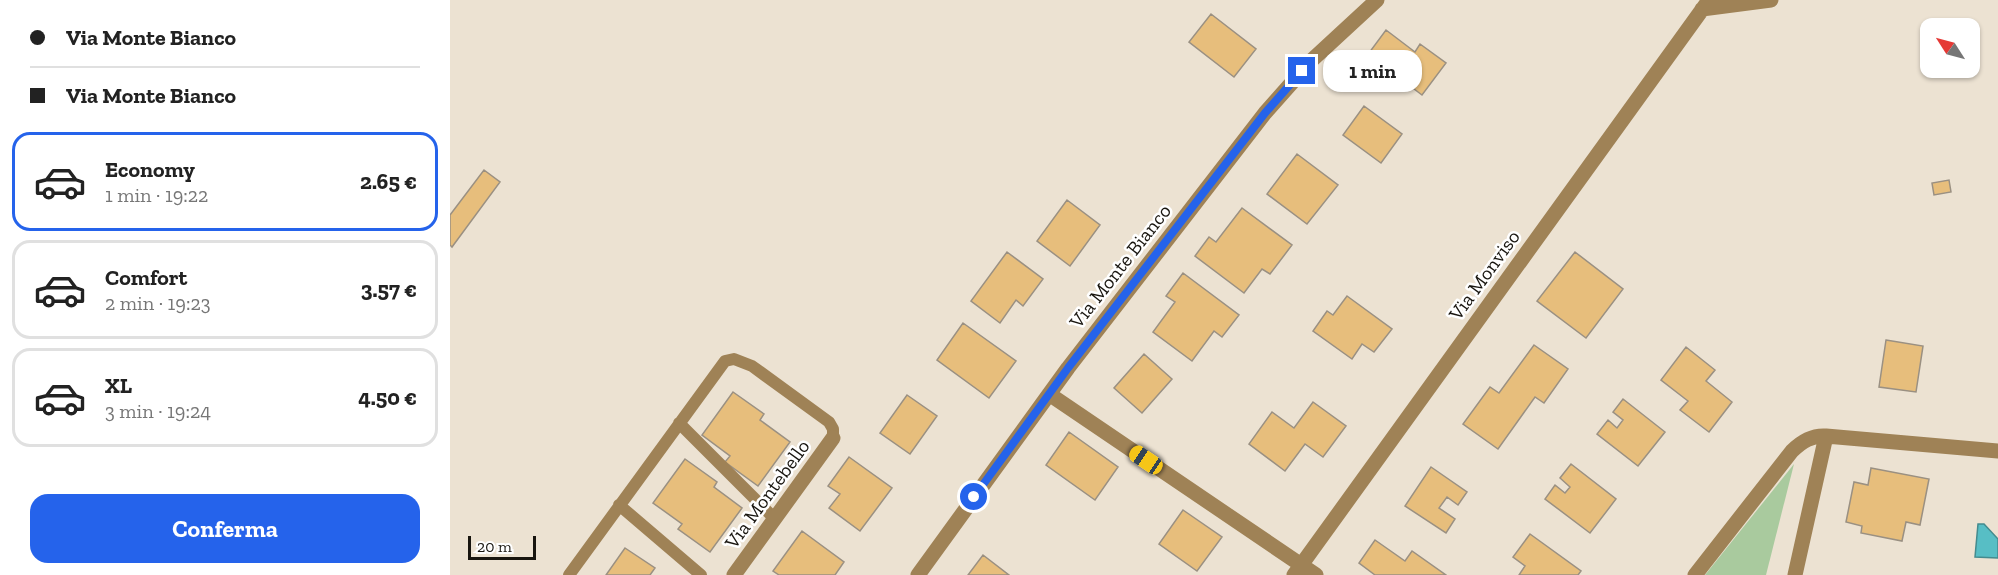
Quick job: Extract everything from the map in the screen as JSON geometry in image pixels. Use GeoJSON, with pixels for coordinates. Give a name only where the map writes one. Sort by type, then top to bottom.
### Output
{"type":"FeatureCollection","features":[{"type":"Feature","properties":{"kind":"street","name":"Via Monte Bianco"},"geometry":{"type":"LineString","coordinates":[[918,575],[1049,394],[1265,113],[1312,60],[1377,0]]}},
{"type":"Feature","properties":{"kind":"street"},"geometry":{"type":"LineString","coordinates":[[1705,5],[1771,0]]}},
{"type":"Feature","properties":{"kind":"street","name":"Via Monviso"},"geometry":{"type":"LineString","coordinates":[[1298,570],[1705,5]]}},
{"type":"Feature","properties":{"kind":"street"},"geometry":{"type":"LineString","coordinates":[[1049,394],[1298,570],[1316,575]]}},
{"type":"Feature","properties":{"kind":"street"},"geometry":{"type":"LineString","coordinates":[[1795,575],[1826,436]]}},
{"type":"Feature","properties":{"kind":"street"},"geometry":{"type":"LineString","coordinates":[[1695,575],[1785,460],[1801,443],[1811,437],[1826,436],[1998,451]]}},
{"type":"Feature","properties":{"kind":"street","name":"Via Montebello"},"geometry":{"type":"LineString","coordinates":[[734,575],[833,438]]}},
{"type":"Feature","properties":{"kind":"lane"},"geometry":{"type":"LineString","coordinates":[[569,575],[728,359],[752,366],[829,422],[833,429],[833,438]]}},
{"type":"Feature","properties":{"kind":"lane"},"geometry":{"type":"LineString","coordinates":[[679,423],[775,519]]}},
{"type":"Feature","properties":{"kind":"lane"},"geometry":{"type":"LineString","coordinates":[[619,505],[701,575]]}},
{"type":"Feature","properties":{"kind":"green space"},"geometry":{"type":"Polygon","coordinates":[[[1794,464],[1766,575],[1705,575],[1794,464]]]}},
{"type":"Feature","properties":{"kind":"water"},"geometry":{"type":"Polygon","coordinates":[[[1978,524],[1984,524],[1998,539],[1998,558],[1975,557],[1978,524]]]}},
{"type":"Feature","properties":{"kind":"building"},"geometry":{"type":"Polygon","coordinates":[[[1211,14],[1256,49],[1234,77],[1189,42],[1211,14]]]}},
{"type":"Feature","properties":{"kind":"building"},"geometry":{"type":"Polygon","coordinates":[[[1386,30],[1415,52],[1420,44],[1446,63],[1422,95],[1397,76],[1390,87],[1360,65],[1386,30]]]}},
{"type":"Feature","properties":{"kind":"building"},"geometry":{"type":"Polygon","coordinates":[[[1364,106],[1402,134],[1381,163],[1343,135],[1364,106]]]}},
{"type":"Feature","properties":{"kind":"building"},"geometry":{"type":"Polygon","coordinates":[[[1297,154],[1338,185],[1307,224],[1267,194],[1297,154]]]}},
{"type":"Feature","properties":{"kind":"building"},"geometry":{"type":"Polygon","coordinates":[[[484,170],[500,182],[452,247],[450,245],[450,215],[484,170]]]}},
{"type":"Feature","properties":{"kind":"building"},"geometry":{"type":"Polygon","coordinates":[[[1949,180],[1951,192],[1934,195],[1932,183],[1949,180]]]}},
{"type":"Feature","properties":{"kind":"building"},"geometry":{"type":"Polygon","coordinates":[[[1067,200],[1100,225],[1070,266],[1037,241],[1067,200]]]}},
{"type":"Feature","properties":{"kind":"building"},"geometry":{"type":"Polygon","coordinates":[[[1242,208],[1292,245],[1270,274],[1262,269],[1244,293],[1195,256],[1209,237],[1216,242],[1242,208]]]}},
{"type":"Feature","properties":{"kind":"building"},"geometry":{"type":"Polygon","coordinates":[[[1007,252],[1043,279],[1023,306],[1016,300],[1000,323],[971,301],[1007,252]]]}},
{"type":"Feature","properties":{"kind":"building"},"geometry":{"type":"Polygon","coordinates":[[[1575,252],[1623,289],[1586,338],[1537,301],[1575,252]]]}},
{"type":"Feature","properties":{"kind":"building"},"geometry":{"type":"Polygon","coordinates":[[[1183,273],[1239,315],[1222,337],[1214,331],[1192,361],[1153,332],[1175,302],[1166,296],[1183,273]]]}},
{"type":"Feature","properties":{"kind":"building"},"geometry":{"type":"Polygon","coordinates":[[[1347,296],[1392,329],[1374,352],[1362,344],[1352,359],[1313,331],[1327,311],[1333,315],[1347,296]]]}},
{"type":"Feature","properties":{"kind":"building"},"geometry":{"type":"Polygon","coordinates":[[[963,323],[1016,361],[989,398],[937,360],[963,323]]]}},
{"type":"Feature","properties":{"kind":"building"},"geometry":{"type":"Polygon","coordinates":[[[1886,340],[1923,346],[1916,392],[1879,387],[1886,340]]]}},
{"type":"Feature","properties":{"kind":"building"},"geometry":{"type":"Polygon","coordinates":[[[1534,345],[1568,369],[1544,403],[1535,397],[1498,449],[1463,424],[1490,387],[1499,393],[1534,345]]]}},
{"type":"Feature","properties":{"kind":"building"},"geometry":{"type":"Polygon","coordinates":[[[1686,347],[1715,370],[1706,381],[1732,402],[1709,432],[1680,410],[1688,401],[1661,380],[1686,347]]]}},
{"type":"Feature","properties":{"kind":"building"},"geometry":{"type":"Polygon","coordinates":[[[1144,354],[1172,379],[1142,413],[1114,388],[1144,354]]]}},
{"type":"Feature","properties":{"kind":"building"},"geometry":{"type":"Polygon","coordinates":[[[733,392],[764,414],[760,420],[790,442],[758,486],[725,462],[730,456],[702,435],[733,392]]]}},
{"type":"Feature","properties":{"kind":"building"},"geometry":{"type":"Polygon","coordinates":[[[907,395],[937,416],[910,454],[880,433],[907,395]]]}},
{"type":"Feature","properties":{"kind":"building"},"geometry":{"type":"Polygon","coordinates":[[[1623,399],[1665,432],[1638,466],[1597,434],[1608,420],[1617,428],[1623,420],[1613,412],[1623,399]]]}},
{"type":"Feature","properties":{"kind":"building"},"geometry":{"type":"Polygon","coordinates":[[[1313,402],[1346,426],[1323,457],[1305,444],[1285,471],[1249,444],[1272,412],[1294,428],[1313,402]]]}},
{"type":"Feature","properties":{"kind":"building"},"geometry":{"type":"Polygon","coordinates":[[[1069,432],[1118,467],[1095,500],[1046,465],[1069,432]]]}},
{"type":"Feature","properties":{"kind":"building"},"geometry":{"type":"Polygon","coordinates":[[[849,457],[892,488],[860,531],[829,508],[840,494],[828,486],[849,457]]]}},
{"type":"Feature","properties":{"kind":"building"},"geometry":{"type":"Polygon","coordinates":[[[685,459],[717,482],[714,487],[742,508],[710,552],[678,529],[682,524],[653,503],[685,459]]]}},
{"type":"Feature","properties":{"kind":"building"},"geometry":{"type":"Polygon","coordinates":[[[1571,464],[1616,499],[1590,533],[1545,499],[1555,485],[1565,493],[1570,487],[1560,478],[1571,464]]]}},
{"type":"Feature","properties":{"kind":"building"},"geometry":{"type":"Polygon","coordinates":[[[1431,467],[1467,492],[1458,505],[1447,497],[1439,508],[1455,519],[1446,533],[1405,506],[1431,467]]]}},
{"type":"Feature","properties":{"kind":"building"},"geometry":{"type":"Polygon","coordinates":[[[1871,468],[1929,479],[1920,525],[1906,522],[1902,541],[1861,533],[1862,526],[1846,522],[1854,482],[1868,485],[1871,468]]]}},
{"type":"Feature","properties":{"kind":"building"},"geometry":{"type":"Polygon","coordinates":[[[1183,510],[1222,537],[1197,571],[1159,544],[1183,510]]]}},
{"type":"Feature","properties":{"kind":"building"},"geometry":{"type":"Polygon","coordinates":[[[802,531],[844,562],[835,575],[779,575],[773,571],[802,531]]]}},
{"type":"Feature","properties":{"kind":"building"},"geometry":{"type":"Polygon","coordinates":[[[1530,534],[1581,571],[1578,575],[1519,575],[1525,566],[1513,557],[1530,534]]]}},
{"type":"Feature","properties":{"kind":"building"},"geometry":{"type":"Polygon","coordinates":[[[1375,540],[1405,561],[1412,551],[1446,575],[1375,575],[1359,563],[1375,540]]]}},
{"type":"Feature","properties":{"kind":"building"},"geometry":{"type":"Polygon","coordinates":[[[625,548],[655,568],[650,575],[606,575],[625,548]]]}},
{"type":"Feature","properties":{"kind":"building"},"geometry":{"type":"Polygon","coordinates":[[[983,555],[1009,575],[968,575],[983,555]]]}},
{"type":"Feature","properties":{"kind":"route"},"geometry":{"type":"LineString","coordinates":[[974,497],[1068,368],[1265,113],[1302,71]]}}]}
